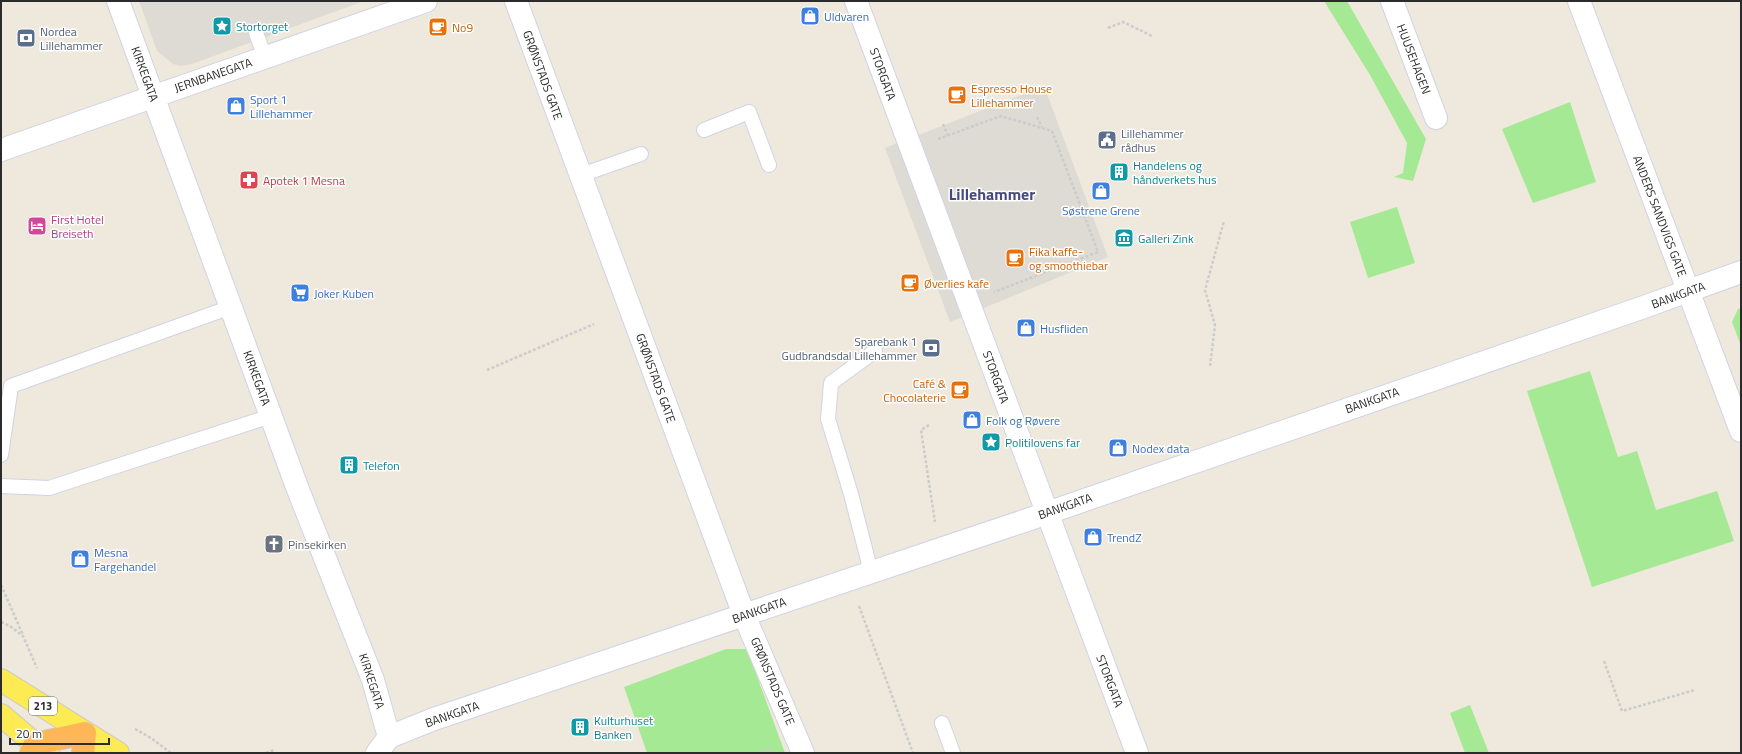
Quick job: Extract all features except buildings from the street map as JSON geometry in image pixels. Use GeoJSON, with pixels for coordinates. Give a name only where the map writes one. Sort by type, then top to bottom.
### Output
{"type":"FeatureCollection","features":[{"type":"Feature","properties":{"kind":"highway"},"geometry":{"type":"LineString","coordinates":[[38,750],[84,743]]}},
{"type":"Feature","properties":{"kind":"main road","name":"213"},"geometry":{"type":"LineString","coordinates":[[1,680],[84,743],[118,753]]}},
{"type":"Feature","properties":{"kind":"main road","name":"213"},"geometry":{"type":"LineString","coordinates":[[1,715],[38,750]]}},
{"type":"Feature","properties":{"kind":"street","name":"KIRKEGATA"},"geometry":{"type":"LineString","coordinates":[[118,1],[270,416],[373,680],[383,745]]}},
{"type":"Feature","properties":{"kind":"street","name":"JERNBANEGATA"},"geometry":{"type":"LineString","coordinates":[[1,150],[426,1]]}},
{"type":"Feature","properties":{"kind":"street","name":"GRØNSTADS GATE"},"geometry":{"type":"LineString","coordinates":[[516,1],[744,615],[803,753]]}},
{"type":"Feature","properties":{"kind":"street","name":"STORGATA"},"geometry":{"type":"LineString","coordinates":[[856,1],[1046,513],[1137,753]]}},
{"type":"Feature","properties":{"kind":"street","name":"HUUSEHAGEN"},"geometry":{"type":"LineString","coordinates":[[1392,1],[1436,118]]}},
{"type":"Feature","properties":{"kind":"street","name":"ANDERS SANDVIGS GATE"},"geometry":{"type":"LineString","coordinates":[[1579,1],[1741,431]]}},
{"type":"Feature","properties":{"kind":"street","name":"BANKGATA"},"geometry":{"type":"LineString","coordinates":[[383,745],[434,719],[1046,513],[1741,272]]}},
{"type":"Feature","properties":{"kind":"lane"},"geometry":{"type":"LineString","coordinates":[[256,33],[265,57]]}},
{"type":"Feature","properties":{"kind":"lane"},"geometry":{"type":"LineString","coordinates":[[704,130],[749,112],[769,165]]}},
{"type":"Feature","properties":{"kind":"lane"},"geometry":{"type":"LineString","coordinates":[[581,175],[641,154]]}},
{"type":"Feature","properties":{"kind":"lane"},"geometry":{"type":"LineString","coordinates":[[1,455],[11,386],[231,307]]}},
{"type":"Feature","properties":{"kind":"lane"},"geometry":{"type":"LineString","coordinates":[[871,572],[851,494],[828,419],[831,383],[875,351]]}},
{"type":"Feature","properties":{"kind":"lane"},"geometry":{"type":"LineString","coordinates":[[1,486],[49,488],[270,416]]}},
{"type":"Feature","properties":{"kind":"lane"},"geometry":{"type":"LineString","coordinates":[[942,723],[953,753]]}},
{"type":"Feature","properties":{"kind":"path"},"geometry":{"type":"LineString","coordinates":[[1108,28],[1123,22],[1152,36]]}},
{"type":"Feature","properties":{"kind":"path"},"geometry":{"type":"LineString","coordinates":[[911,149],[1001,116],[1052,131],[1098,252],[968,302]]}},
{"type":"Feature","properties":{"kind":"path"},"geometry":{"type":"LineString","coordinates":[[1037,117],[1042,128]]}},
{"type":"Feature","properties":{"kind":"path"},"geometry":{"type":"LineString","coordinates":[[943,124],[948,136]]}},
{"type":"Feature","properties":{"kind":"path"},"geometry":{"type":"LineString","coordinates":[[1210,366],[1215,325],[1205,290],[1224,221]]}},
{"type":"Feature","properties":{"kind":"path"},"geometry":{"type":"LineString","coordinates":[[487,370],[594,324]]}},
{"type":"Feature","properties":{"kind":"path"},"geometry":{"type":"LineString","coordinates":[[929,425],[921,430],[936,525]]}},
{"type":"Feature","properties":{"kind":"path"},"geometry":{"type":"LineString","coordinates":[[1,584],[37,669]]}},
{"type":"Feature","properties":{"kind":"path"},"geometry":{"type":"LineString","coordinates":[[857,600],[913,753]]}},
{"type":"Feature","properties":{"kind":"path"},"geometry":{"type":"LineString","coordinates":[[1,622],[10,626],[23,636]]}},
{"type":"Feature","properties":{"kind":"path"},"geometry":{"type":"LineString","coordinates":[[1604,661],[1622,711],[1695,690]]}},
{"type":"Feature","properties":{"kind":"path"},"geometry":{"type":"LineString","coordinates":[[132,727],[152,738],[171,753]]}},
{"type":"Feature","properties":{"kind":"path"},"geometry":{"type":"LineString","coordinates":[[266,753],[274,750]]}},
{"type":"Feature","properties":{"kind":"green space"},"geometry":{"type":"Polygon","coordinates":[[[1324,1],[1347,1],[1426,139],[1413,181],[1394,177],[1403,173],[1407,143],[1370,75],[1324,1]]]}},
{"type":"Feature","properties":{"kind":"green space"},"geometry":{"type":"Polygon","coordinates":[[[1570,102],[1596,182],[1533,203],[1502,129],[1570,102]]]}},
{"type":"Feature","properties":{"kind":"green space"},"geometry":{"type":"Polygon","coordinates":[[[1397,207],[1415,263],[1368,278],[1350,222],[1397,207]]]}},
{"type":"Feature","properties":{"kind":"green space"},"geometry":{"type":"Polygon","coordinates":[[[1741,308],[1741,346],[1732,322],[1738,309],[1741,308]]]}},
{"type":"Feature","properties":{"kind":"green space"},"geometry":{"type":"Polygon","coordinates":[[[1590,371],[1618,457],[1637,451],[1656,510],[1717,491],[1734,541],[1592,587],[1527,391],[1590,371]]]}},
{"type":"Feature","properties":{"kind":"green space"},"geometry":{"type":"Polygon","coordinates":[[[726,649],[747,649],[785,753],[647,753],[624,687],[726,649]]]}},
{"type":"Feature","properties":{"kind":"green space"},"geometry":{"type":"Polygon","coordinates":[[[1470,705],[1489,753],[1465,753],[1450,713],[1470,705]]]}},
{"type":"Feature","properties":{"kind":"shaded area","name":"Stortorget"},"geometry":{"type":"Polygon","coordinates":[[[139,1],[364,1],[192,64],[181,66],[173,64],[157,51],[139,1]]]}},
{"type":"Feature","properties":{"kind":"shaded area"},"geometry":{"type":"Polygon","coordinates":[[[1044,86],[1108,257],[950,322],[885,148],[1044,86]]]}},
{"type":"Feature","properties":{"kind":"place","name":"Uldvaren"},"geometry":{"type":"Point","coordinates":[810,16]}},
{"type":"Feature","properties":{"kind":"place","name":"Stortorget"},"geometry":{"type":"Point","coordinates":[222,26]}},
{"type":"Feature","properties":{"kind":"place","name":"No9"},"geometry":{"type":"Point","coordinates":[438,27]}},
{"type":"Feature","properties":{"kind":"place","name":"Nordea Lillehammer"},"geometry":{"type":"Point","coordinates":[26,38]}},
{"type":"Feature","properties":{"kind":"place","name":"Espresso House Lillehammer"},"geometry":{"type":"Point","coordinates":[957,95]}},
{"type":"Feature","properties":{"kind":"place","name":"Sport 1 Lillehammer"},"geometry":{"type":"Point","coordinates":[236,106]}},
{"type":"Feature","properties":{"kind":"place","name":"Lillehammer rådhus"},"geometry":{"type":"Point","coordinates":[1107,140]}},
{"type":"Feature","properties":{"kind":"place","name":"Handelens og håndverkets hus"},"geometry":{"type":"Point","coordinates":[1119,172]}},
{"type":"Feature","properties":{"kind":"place","name":"Apotek 1 Mesna"},"geometry":{"type":"Point","coordinates":[249,180]}},
{"type":"Feature","properties":{"kind":"place","name":"Søstrene Grene"},"geometry":{"type":"Point","coordinates":[1101,191]}},
{"type":"Feature","properties":{"kind":"place","name":"First Hotel Breiseth"},"geometry":{"type":"Point","coordinates":[37,226]}},
{"type":"Feature","properties":{"kind":"place","name":"Galleri Zink"},"geometry":{"type":"Point","coordinates":[1124,238]}},
{"type":"Feature","properties":{"kind":"place","name":"Fika kaffe- og smoothiebar"},"geometry":{"type":"Point","coordinates":[1015,258]}},
{"type":"Feature","properties":{"kind":"place","name":"Øverlies kafe"},"geometry":{"type":"Point","coordinates":[910,283]}},
{"type":"Feature","properties":{"kind":"place","name":"Joker Kuben"},"geometry":{"type":"Point","coordinates":[300,293]}},
{"type":"Feature","properties":{"kind":"place","name":"Husfliden"},"geometry":{"type":"Point","coordinates":[1026,328]}},
{"type":"Feature","properties":{"kind":"place","name":"Sparebank 1 Gudbrandsdal Lillehammer"},"geometry":{"type":"Point","coordinates":[931,348]}},
{"type":"Feature","properties":{"kind":"place","name":"Café & Chocolaterie"},"geometry":{"type":"Point","coordinates":[960,390]}},
{"type":"Feature","properties":{"kind":"place","name":"Folk og Røvere"},"geometry":{"type":"Point","coordinates":[972,420]}},
{"type":"Feature","properties":{"kind":"place","name":"Politilovens far"},"geometry":{"type":"Point","coordinates":[991,442]}},
{"type":"Feature","properties":{"kind":"place","name":"Nodex data"},"geometry":{"type":"Point","coordinates":[1118,448]}},
{"type":"Feature","properties":{"kind":"place","name":"Telefon"},"geometry":{"type":"Point","coordinates":[349,465]}},
{"type":"Feature","properties":{"kind":"place","name":"TrendZ"},"geometry":{"type":"Point","coordinates":[1093,537]}},
{"type":"Feature","properties":{"kind":"place","name":"Pinsekirken"},"geometry":{"type":"Point","coordinates":[274,544]}},
{"type":"Feature","properties":{"kind":"place","name":"Mesna Fargehandel"},"geometry":{"type":"Point","coordinates":[80,559]}},
{"type":"Feature","properties":{"kind":"place","name":"Kulturhuset Banken"},"geometry":{"type":"Point","coordinates":[580,727]}},
{"type":"Feature","properties":{"kind":"district","name":"Lillehammer"},"geometry":{"type":"Point","coordinates":[992,194]}}]}
